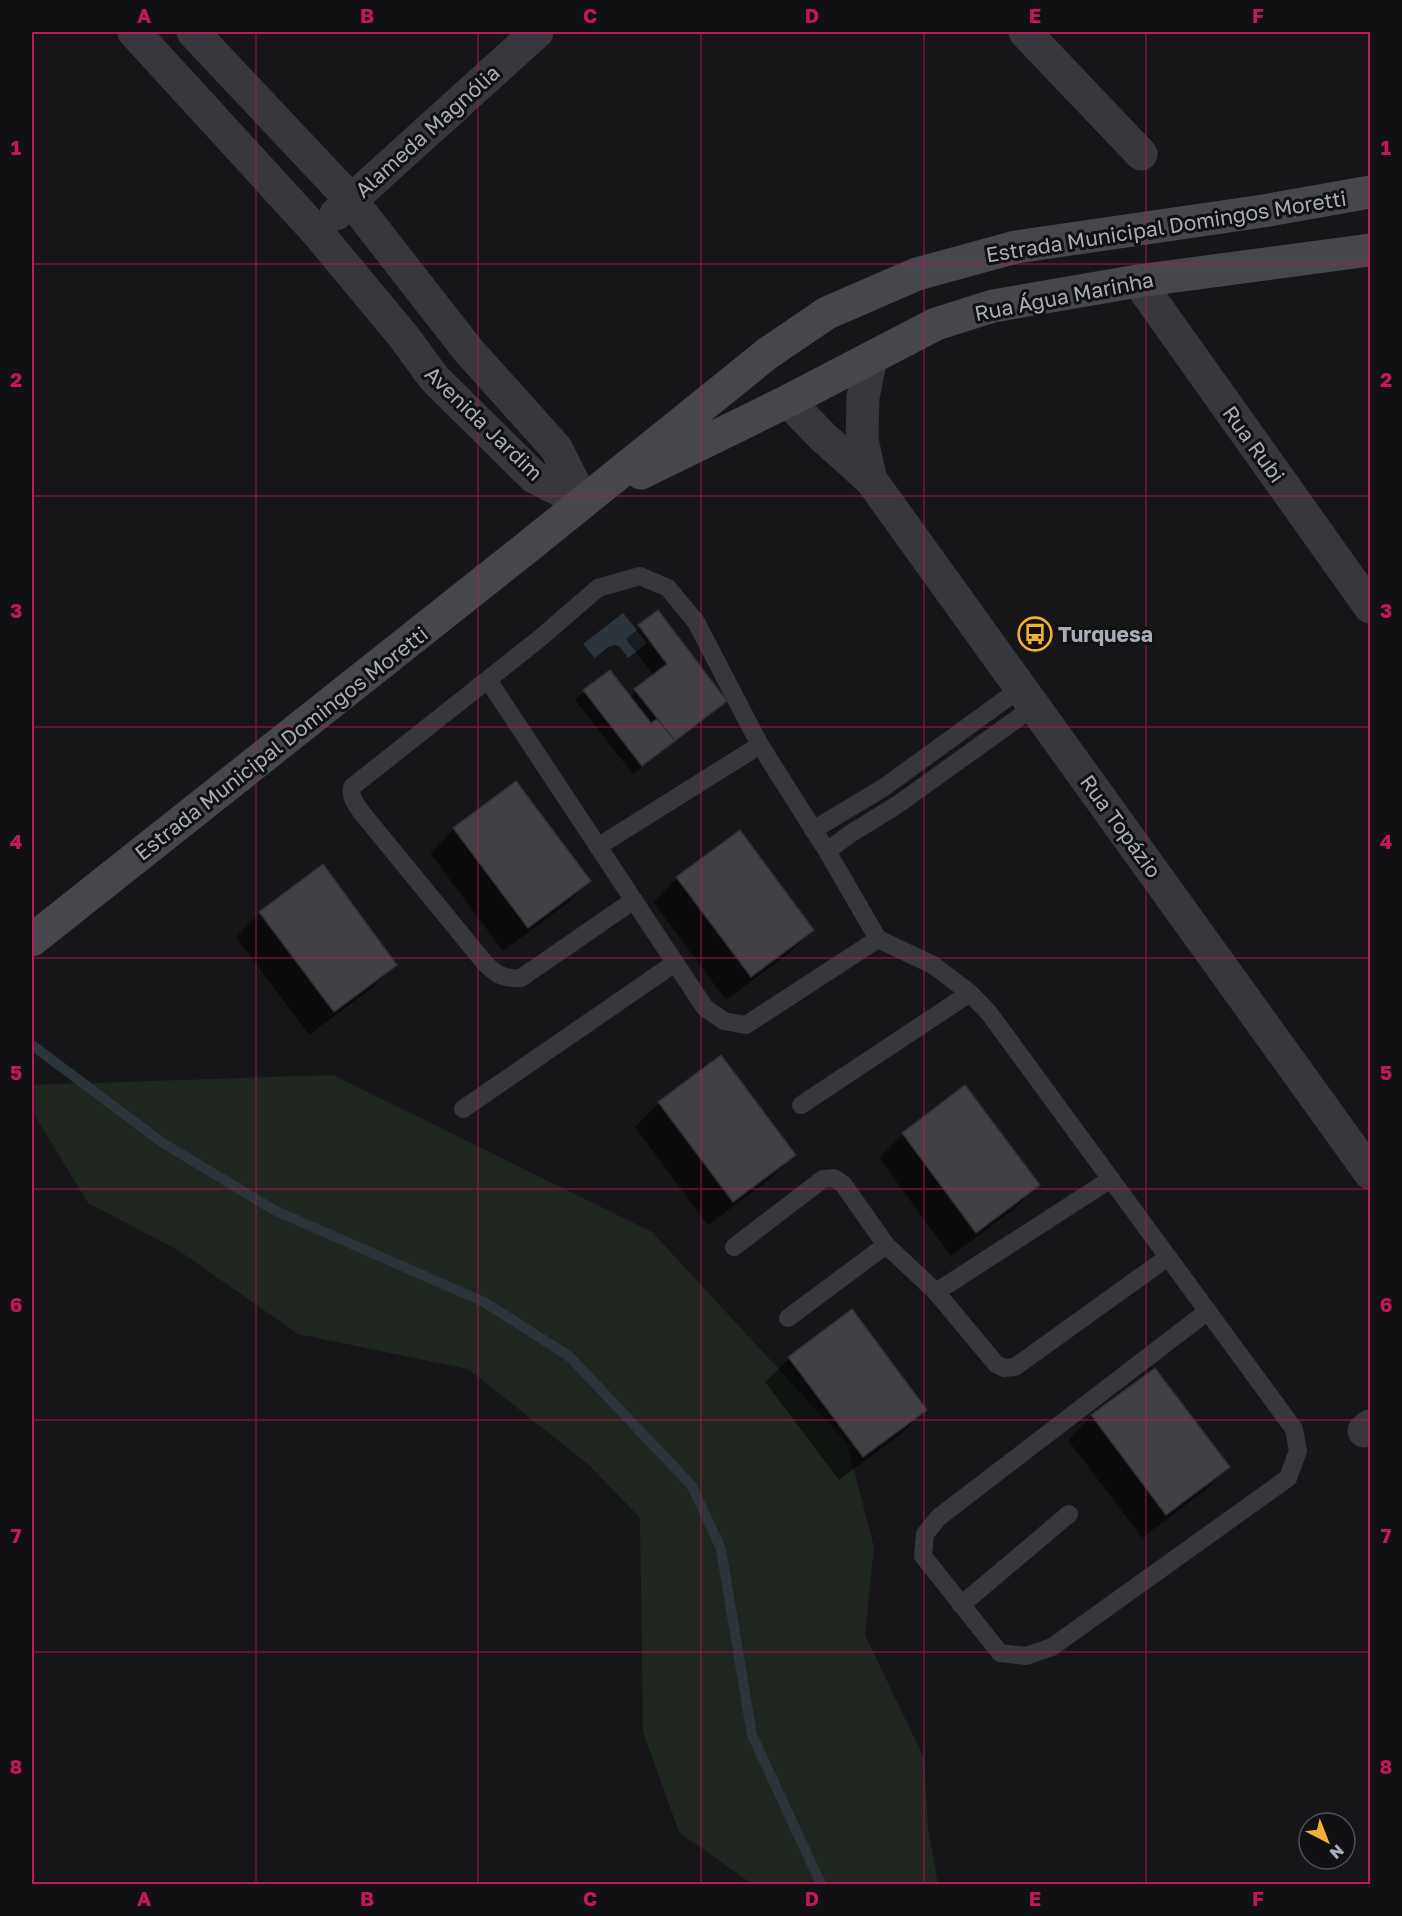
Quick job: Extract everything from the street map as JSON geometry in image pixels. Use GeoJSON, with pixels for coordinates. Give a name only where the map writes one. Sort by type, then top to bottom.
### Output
{"type":"FeatureCollection","features":[{"type":"Feature","properties":{"kind":"street","name":"Avenida Jardim"},"geometry":{"type":"LineString","coordinates":[[134,32],[316,231],[404,337],[434,378],[534,477],[583,502]]}},
{"type":"Feature","properties":{"kind":"street","name":"Avenida Jardim"},"geometry":{"type":"LineString","coordinates":[[193,32],[351,200],[468,350],[556,448],[583,502]]}},
{"type":"Feature","properties":{"kind":"street","name":"Alameda Magnólia"},"geometry":{"type":"LineString","coordinates":[[316,231],[537,32]]}},
{"type":"Feature","properties":{"kind":"street"},"geometry":{"type":"LineString","coordinates":[[1025,32],[1141,154]]}},
{"type":"Feature","properties":{"kind":"street","name":"Estrada Municipal Domingos Moretti"},"geometry":{"type":"LineString","coordinates":[[32,940],[768,353],[827,313],[918,274],[1016,247],[1263,211],[1371,192]]}},
{"type":"Feature","properties":{"kind":"street","name":"Rua Água Marinha"},"geometry":{"type":"LineString","coordinates":[[583,502],[788,401],[936,324],[993,306],[1138,281],[1371,250]]}},
{"type":"Feature","properties":{"kind":"street","name":"Rua Rubi"},"geometry":{"type":"LineString","coordinates":[[1138,281],[1371,607]]}},
{"type":"Feature","properties":{"kind":"street"},"geometry":{"type":"LineString","coordinates":[[768,353],[765,369],[771,381],[823,437],[871,480]]}},
{"type":"Feature","properties":{"kind":"street"},"geometry":{"type":"LineString","coordinates":[[871,358],[863,397],[862,440],[871,480]]}},
{"type":"Feature","properties":{"kind":"street","name":"Rua Topázio"},"geometry":{"type":"LineString","coordinates":[[871,480],[1371,1173]]}},
{"type":"Feature","properties":{"kind":"lane"},"geometry":{"type":"LineString","coordinates":[[634,900],[521,978],[507,979],[494,973],[484,962],[354,802],[351,793],[352,787],[488,680],[598,588],[640,576],[669,588],[696,622],[760,745],[827,851],[878,939],[933,966],[970,993],[989,1013],[1208,1311],[1294,1429],[1298,1451],[1288,1478],[1052,1647],[1026,1656],[1000,1653],[923,1556],[925,1534],[939,1517],[1208,1311]]}},
{"type":"Feature","properties":{"kind":"lane"},"geometry":{"type":"LineString","coordinates":[[488,680],[705,1008],[724,1021],[746,1025],[878,939]]}},
{"type":"Feature","properties":{"kind":"lane"},"geometry":{"type":"LineString","coordinates":[[813,830],[1028,697]]}},
{"type":"Feature","properties":{"kind":"lane"},"geometry":{"type":"LineString","coordinates":[[827,851],[897,805],[1028,697]]}},
{"type":"Feature","properties":{"kind":"lane"},"geometry":{"type":"LineString","coordinates":[[599,846],[760,745]]}},
{"type":"Feature","properties":{"kind":"lane"},"geometry":{"type":"LineString","coordinates":[[463,1109],[675,963]]}},
{"type":"Feature","properties":{"kind":"lane"},"geometry":{"type":"LineString","coordinates":[[801,1105],[970,993]]}},
{"type":"Feature","properties":{"kind":"lane"},"geometry":{"type":"LineString","coordinates":[[734,1247],[823,1179],[834,1178],[843,1184],[886,1245],[936,1292],[996,1364],[1004,1368],[1015,1366],[1168,1257]]}},
{"type":"Feature","properties":{"kind":"lane"},"geometry":{"type":"LineString","coordinates":[[936,1292],[1111,1179]]}},
{"type":"Feature","properties":{"kind":"lane"},"geometry":{"type":"LineString","coordinates":[[788,1318],[886,1245]]}},
{"type":"Feature","properties":{"kind":"lane"},"geometry":{"type":"LineString","coordinates":[[961,1605],[1069,1514]]}},
{"type":"Feature","properties":{"kind":"shaded area"},"geometry":{"type":"Polygon","coordinates":[[[623,613],[647,643],[628,658],[620,647],[615,645],[608,647],[595,658],[583,644],[623,613]]]}},
{"type":"Feature","properties":{"kind":"shaded area"},"geometry":{"type":"Polygon","coordinates":[[[333,1075],[652,1232],[847,1443],[874,1547],[865,1635],[924,1758],[928,1827],[938,1884],[752,1884],[679,1832],[643,1732],[640,1518],[589,1465],[468,1369],[298,1334],[178,1250],[88,1203],[32,1111],[32,1085],[333,1075]]]}},
{"type":"Feature","properties":{"kind":"building"},"geometry":{"type":"Polygon","coordinates":[[[658,610],[727,701],[675,741],[634,689],[667,664],[638,625],[658,610]]]}},
{"type":"Feature","properties":{"kind":"building"},"geometry":{"type":"Polygon","coordinates":[[[610,670],[651,723],[657,719],[675,741],[642,766],[583,690],[610,670]]]}},
{"type":"Feature","properties":{"kind":"building"},"geometry":{"type":"Polygon","coordinates":[[[516,781],[591,881],[528,928],[453,828],[516,781]]]}},
{"type":"Feature","properties":{"kind":"building"},"geometry":{"type":"Polygon","coordinates":[[[740,830],[814,930],[751,977],[676,877],[740,830]]]}},
{"type":"Feature","properties":{"kind":"building"},"geometry":{"type":"Polygon","coordinates":[[[323,864],[397,965],[334,1012],[259,912],[323,864]]]}},
{"type":"Feature","properties":{"kind":"building"},"geometry":{"type":"Polygon","coordinates":[[[721,1055],[796,1155],[733,1202],[658,1102],[721,1055]]]}},
{"type":"Feature","properties":{"kind":"building"},"geometry":{"type":"Polygon","coordinates":[[[965,1085],[1040,1185],[976,1233],[902,1133],[965,1085]]]}},
{"type":"Feature","properties":{"kind":"building"},"geometry":{"type":"Polygon","coordinates":[[[852,1309],[927,1410],[863,1457],[788,1357],[852,1309]]]}},
{"type":"Feature","properties":{"kind":"building"},"geometry":{"type":"Polygon","coordinates":[[[1155,1368],[1230,1467],[1166,1515],[1091,1415],[1155,1368]]]}},
{"type":"Feature","properties":{"kind":"waterway"},"geometry":{"type":"LineString","coordinates":[[32,1045],[163,1143],[274,1210],[484,1302],[569,1356],[692,1486],[721,1549],[752,1735],[821,1884]]}},
{"type":"Feature","properties":{"kind":"place","name":"Turquesa"},"geometry":{"type":"Point","coordinates":[1035,634]}}]}
